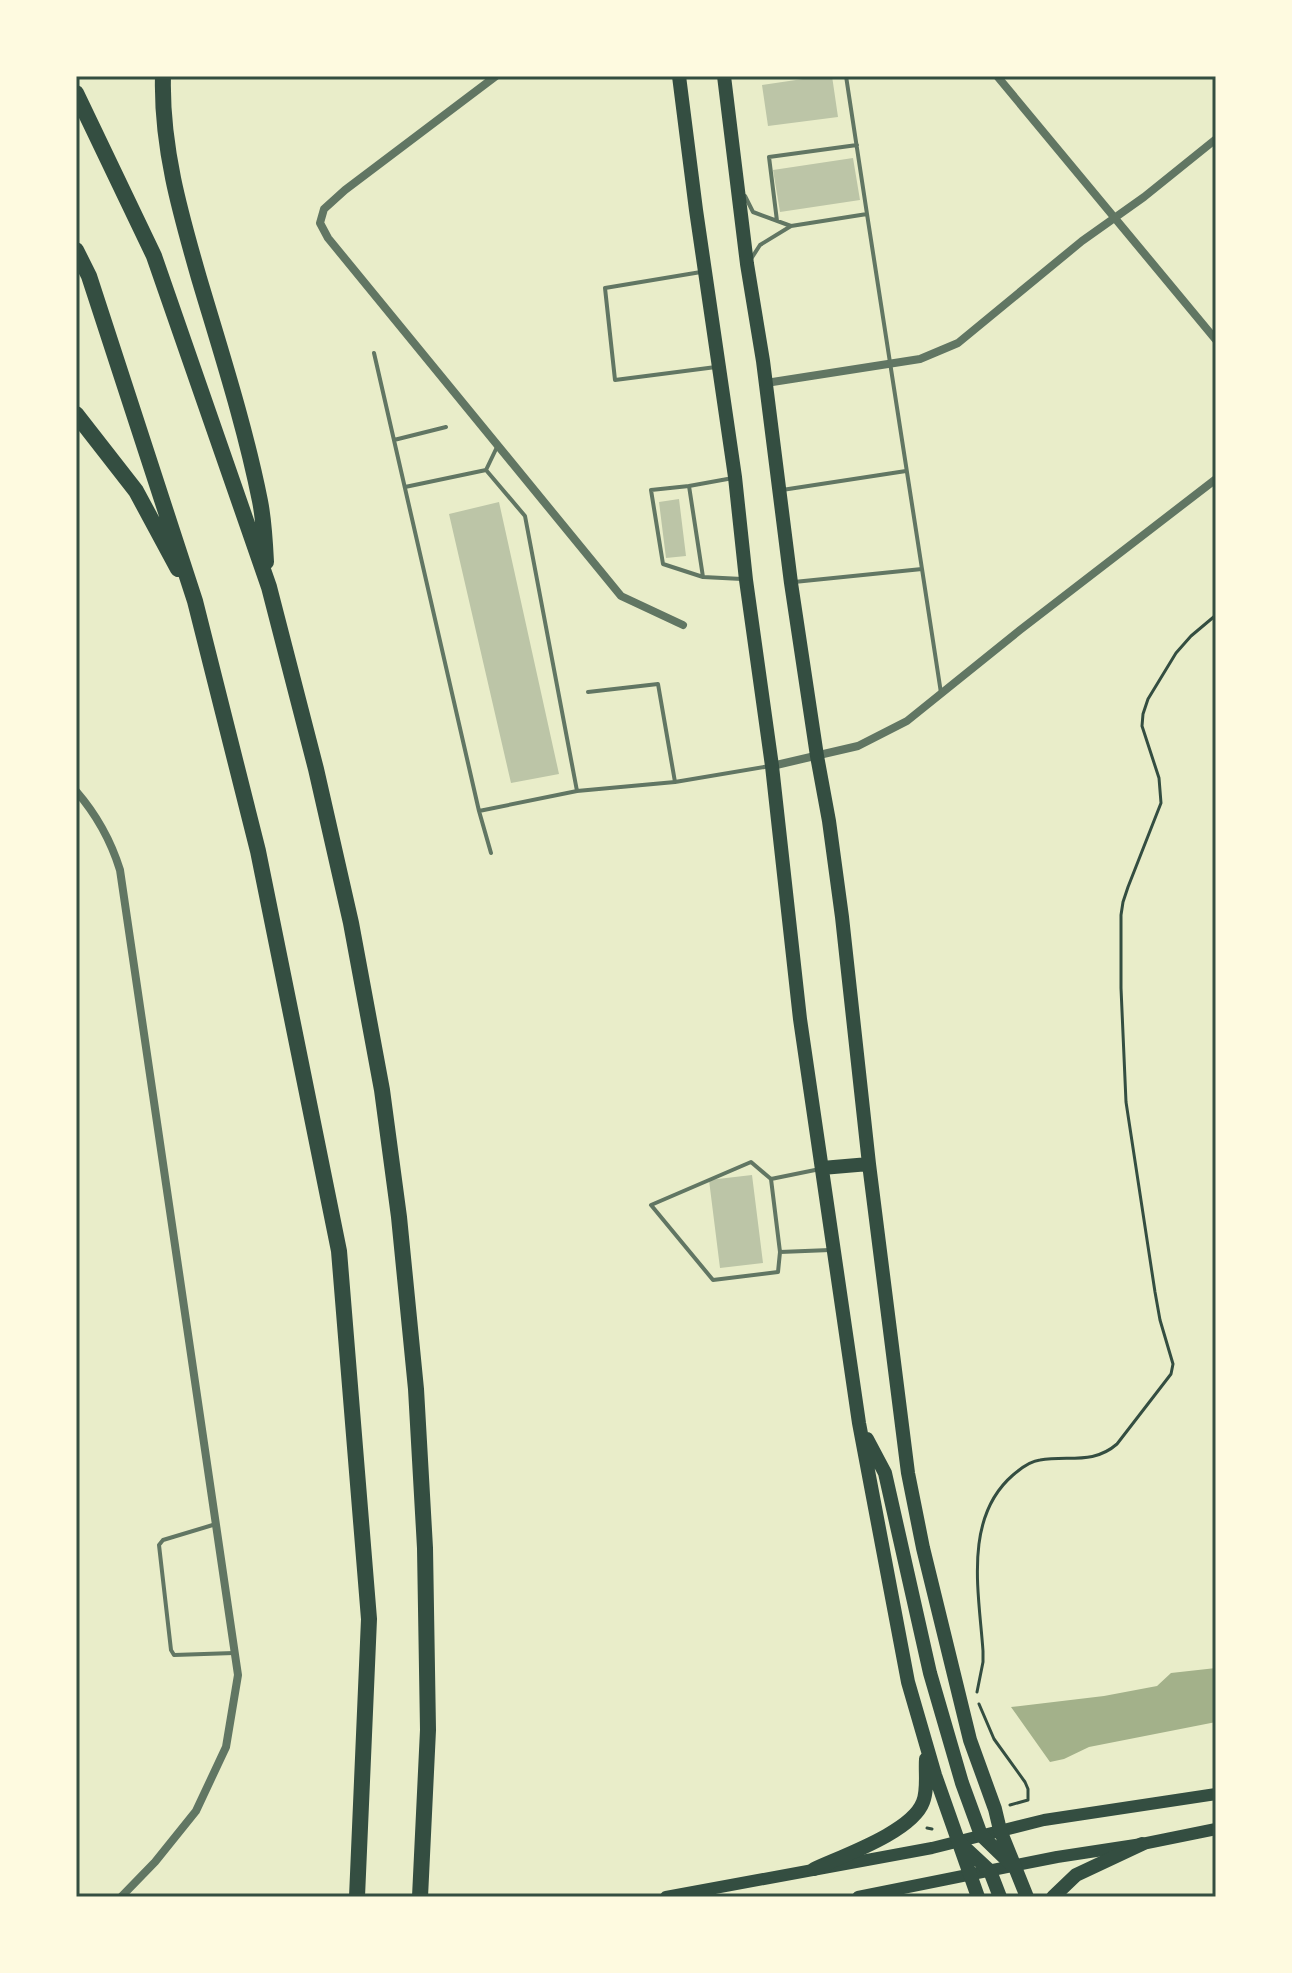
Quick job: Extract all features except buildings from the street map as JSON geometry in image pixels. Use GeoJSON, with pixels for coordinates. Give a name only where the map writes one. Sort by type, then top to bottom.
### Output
{"type":"FeatureCollection","features":[{"type":"Feature","properties":{"kind":"highway"},"geometry":{"type":"LineString","coordinates":[[163,76],[164,122],[170,170],[261,504],[269,587]]}},
{"type":"Feature","properties":{"kind":"highway"},"geometry":{"type":"LineString","coordinates":[[76,93],[154,256],[269,587],[316,769],[351,923],[382,1090],[399,1217],[416,1389],[425,1548],[428,1730],[420,1897]]}},
{"type":"Feature","properties":{"kind":"highway"},"geometry":{"type":"LineString","coordinates":[[76,250],[94,291],[195,601],[258,851],[339,1251],[369,1619],[357,1897]]}},
{"type":"Feature","properties":{"kind":"highway"},"geometry":{"type":"LineString","coordinates":[[76,414],[136,491],[195,601]]}},
{"type":"Feature","properties":{"kind":"main road"},"geometry":{"type":"LineString","coordinates":[[679,76],[735,477],[800,1019],[859,1423],[908,1682],[978,1897]]}},
{"type":"Feature","properties":{"kind":"main road"},"geometry":{"type":"LineString","coordinates":[[724,76],[791,583],[842,917],[908,1473],[970,1740],[1000,1830],[1027,1897]]}},
{"type":"Feature","properties":{"kind":"main road"},"geometry":{"type":"LineString","coordinates":[[822,1168],[869,1164]]}},
{"type":"Feature","properties":{"kind":"main road"},"geometry":{"type":"LineString","coordinates":[[859,1423],[885,1473],[930,1673],[962,1783],[981,1835],[1015,1867]]}},
{"type":"Feature","properties":{"kind":"main road"},"geometry":{"type":"LineString","coordinates":[[814,1869],[875,1841],[914,1817],[924,1802],[927,1747]]}},
{"type":"Feature","properties":{"kind":"main road"},"geometry":{"type":"LineString","coordinates":[[666,1897],[932,1848],[1044,1820],[1216,1794]]}},
{"type":"Feature","properties":{"kind":"main road"},"geometry":{"type":"LineString","coordinates":[[858,1897],[1216,1829]]}},
{"type":"Feature","properties":{"kind":"main road"},"geometry":{"type":"LineString","coordinates":[[958,1841],[990,1871],[1000,1897]]}},
{"type":"Feature","properties":{"kind":"main road"},"geometry":{"type":"LineString","coordinates":[[1053,1897],[1076,1875],[1142,1844]]}},
{"type":"Feature","properties":{"kind":"street"},"geometry":{"type":"LineString","coordinates":[[496,76],[345,190],[324,209],[320,223],[328,238],[621,596],[683,625]]}},
{"type":"Feature","properties":{"kind":"street"},"geometry":{"type":"LineString","coordinates":[[997,76],[1216,340]]}},
{"type":"Feature","properties":{"kind":"street"},"geometry":{"type":"LineString","coordinates":[[766,383],[920,359],[958,343],[1071,250],[1216,139]]}},
{"type":"Feature","properties":{"kind":"street"},"geometry":{"type":"LineString","coordinates":[[772,766],[858,746],[907,721],[1216,479]]}},
{"type":"Feature","properties":{"kind":"street"},"geometry":{"type":"LineString","coordinates":[[76,791],[89,806],[113,849],[120,870],[238,1675],[226,1747],[196,1811],[155,1862],[121,1897]]}},
{"type":"Feature","properties":{"kind":"lane"},"geometry":{"type":"LineString","coordinates":[[846,76],[941,694]]}},
{"type":"Feature","properties":{"kind":"lane"},"geometry":{"type":"LineString","coordinates":[[777,221],[769,157],[857,145]]}},
{"type":"Feature","properties":{"kind":"lane"},"geometry":{"type":"LineString","coordinates":[[738,182],[753,212],[791,226]]}},
{"type":"Feature","properties":{"kind":"lane"},"geometry":{"type":"LineString","coordinates":[[747,264],[760,245],[791,226],[867,214]]}},
{"type":"Feature","properties":{"kind":"lane"},"geometry":{"type":"LineString","coordinates":[[706,271],[605,288],[615,380],[718,367]]}},
{"type":"Feature","properties":{"kind":"lane"},"geometry":{"type":"LineString","coordinates":[[374,353],[491,853]]}},
{"type":"Feature","properties":{"kind":"lane"},"geometry":{"type":"LineString","coordinates":[[394,440],[446,427]]}},
{"type":"Feature","properties":{"kind":"lane"},"geometry":{"type":"LineString","coordinates":[[486,470],[498,446]]}},
{"type":"Feature","properties":{"kind":"lane"},"geometry":{"type":"LineString","coordinates":[[405,487],[486,470]]}},
{"type":"Feature","properties":{"kind":"lane"},"geometry":{"type":"LineString","coordinates":[[486,470],[525,516],[577,791]]}},
{"type":"Feature","properties":{"kind":"lane"},"geometry":{"type":"LineString","coordinates":[[779,490],[906,471]]}},
{"type":"Feature","properties":{"kind":"lane"},"geometry":{"type":"LineString","coordinates":[[735,477],[651,490],[663,564],[703,577],[746,580]]}},
{"type":"Feature","properties":{"kind":"lane"},"geometry":{"type":"LineString","coordinates":[[689,486],[703,577]]}},
{"type":"Feature","properties":{"kind":"lane"},"geometry":{"type":"LineString","coordinates":[[791,583],[922,569]]}},
{"type":"Feature","properties":{"kind":"lane"},"geometry":{"type":"LineString","coordinates":[[588,692],[658,684],[675,782]]}},
{"type":"Feature","properties":{"kind":"lane"},"geometry":{"type":"LineString","coordinates":[[479,811],[577,791],[675,782],[772,766]]}},
{"type":"Feature","properties":{"kind":"lane"},"geometry":{"type":"LineString","coordinates":[[751,1162],[771,1179],[780,1252],[778,1272],[713,1280],[651,1205],[751,1162]]}},
{"type":"Feature","properties":{"kind":"lane"},"geometry":{"type":"LineString","coordinates":[[771,1179],[822,1168]]}},
{"type":"Feature","properties":{"kind":"lane"},"geometry":{"type":"LineString","coordinates":[[780,1252],[833,1250]]}},
{"type":"Feature","properties":{"kind":"lane"},"geometry":{"type":"LineString","coordinates":[[216,1524],[163,1540],[159,1545],[171,1650],[174,1655],[234,1653]]}},
{"type":"Feature","properties":{"kind":"path"},"geometry":{"type":"LineString","coordinates":[[1028,1800],[1025,1782],[994,1739],[977,1697],[983,1651],[977,1576],[980,1535],[994,1496],[1005,1482],[1028,1464],[1040,1460],[1101,1455],[1109,1451],[1171,1374],[1173,1364],[1160,1320],[1126,1102],[1121,915],[1128,887],[1161,803],[1159,778],[1142,726],[1143,714],[1148,699],[1176,653],[1216,615]]}},
{"type":"Feature","properties":{"kind":"shaded area"},"geometry":{"type":"Polygon","coordinates":[[[1216,1668],[1216,1722],[1089,1747],[1050,1762],[1011,1707],[1157,1686],[1171,1673],[1216,1668]]]}}]}
